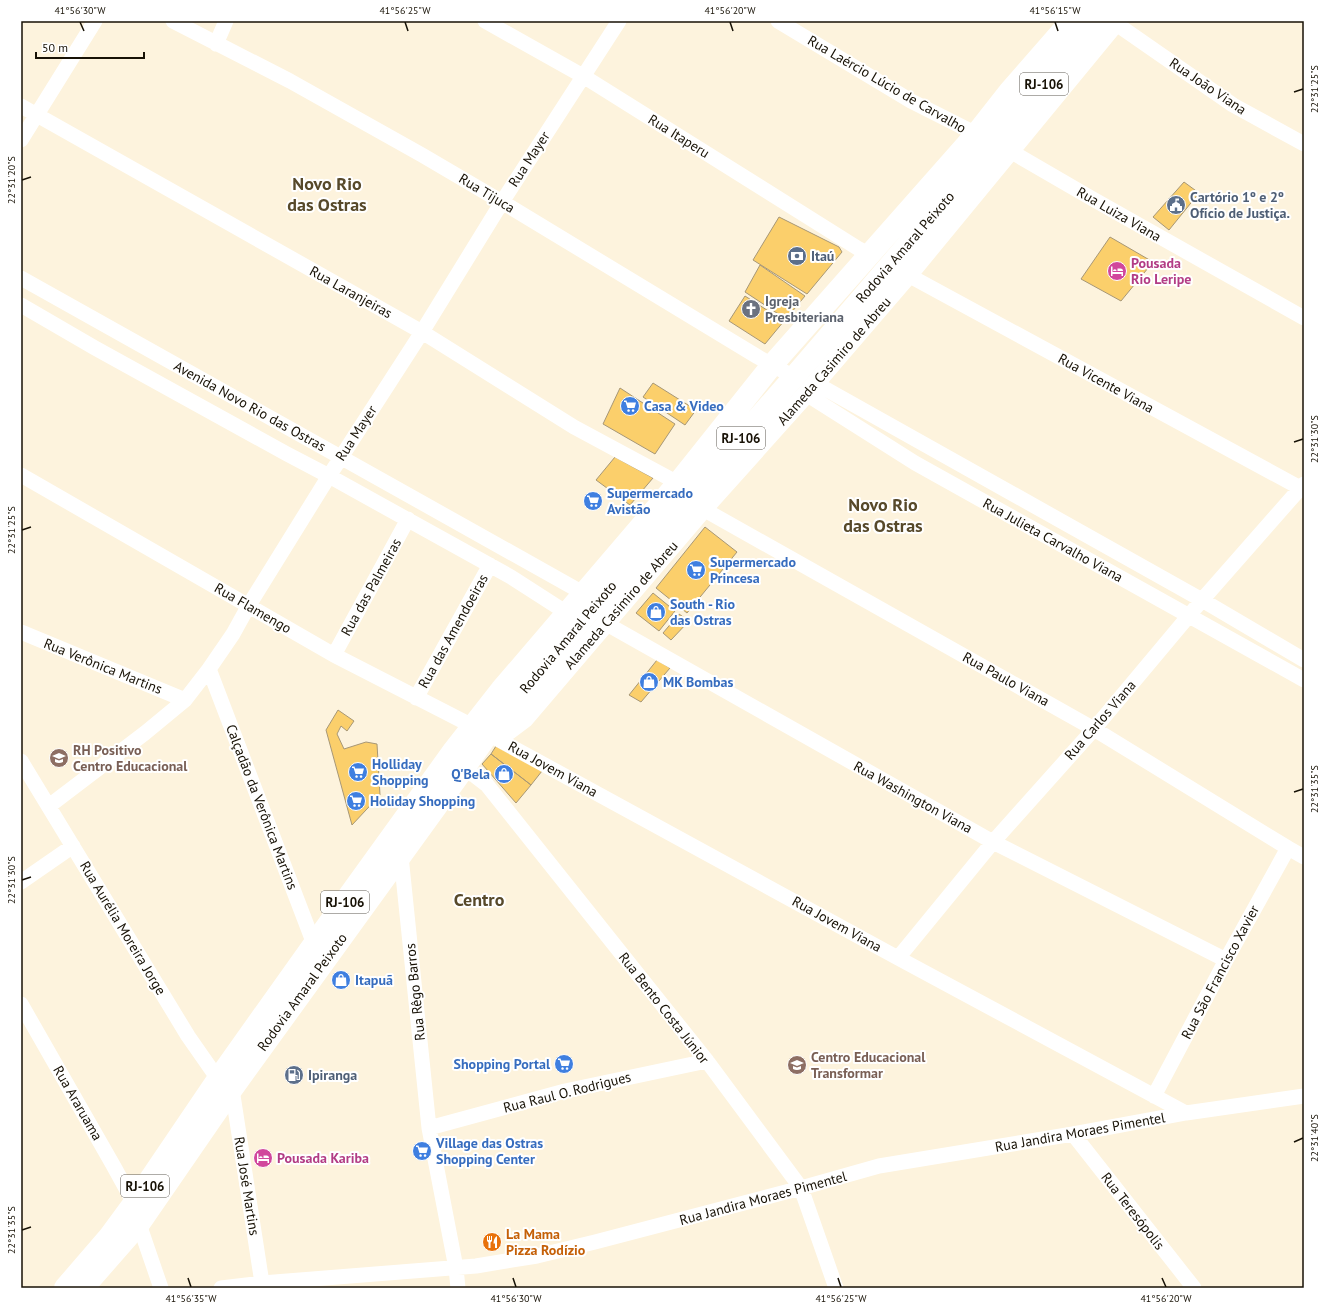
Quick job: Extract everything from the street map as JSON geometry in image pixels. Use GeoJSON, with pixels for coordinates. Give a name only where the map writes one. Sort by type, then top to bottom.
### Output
{"type":"FeatureCollection","features":[{"type":"Feature","properties":{"kind":"highway","name":"Rodovia Amaral Peixoto"},"geometry":{"type":"LineString","coordinates":[[83,1288],[137,1213],[225,1084],[314,944],[454,767],[481,730],[501,690],[678,483],[772,365],[871,255],[994,143],[1009,92],[1065,22]]}},
{"type":"Feature","properties":{"kind":"highway"},"geometry":{"type":"LineString","coordinates":[[1065,22],[1083,26],[1106,22]]}},
{"type":"Feature","properties":{"kind":"highway","name":"Rodovia Amaral Peixoto"},"geometry":{"type":"LineString","coordinates":[[481,730],[513,702],[585,616],[805,385],[994,143],[1106,22]]}},
{"type":"Feature","properties":{"kind":"highway","name":"Rodovia Amaral Peixoto"},"geometry":{"type":"LineString","coordinates":[[225,1084],[401,856],[454,767]]}},
{"type":"Feature","properties":{"kind":"highway","name":"Rodovia Amaral Peixoto"},"geometry":{"type":"LineString","coordinates":[[65,1288],[109,1237],[137,1213]]}},
{"type":"Feature","properties":{"kind":"main road","name":"Alameda Casimiro de Abreu"},"geometry":{"type":"LineString","coordinates":[[481,730],[508,731],[524,719],[703,509],[805,385],[908,275],[994,143]]}},
{"type":"Feature","properties":{"kind":"street"},"geometry":{"type":"LineString","coordinates":[[21,140],[95,21]]}},
{"type":"Feature","properties":{"kind":"street","name":"Rua Tijuca"},"geometry":{"type":"LineString","coordinates":[[173,21],[297,85],[422,155],[805,385]]}},
{"type":"Feature","properties":{"kind":"street"},"geometry":{"type":"LineString","coordinates":[[216,44],[226,21]]}},
{"type":"Feature","properties":{"kind":"street","name":"Rua Itaperu"},"geometry":{"type":"LineString","coordinates":[[485,21],[583,76],[852,245],[871,255]]}},
{"type":"Feature","properties":{"kind":"street","name":"Rua Mayer"},"geometry":{"type":"LineString","coordinates":[[49,806],[145,733],[185,700],[209,669],[233,634],[249,605],[329,476],[422,332],[502,202],[619,21]]}},
{"type":"Feature","properties":{"kind":"street","name":"Rua Laércio Lúcio de Carvalho"},"geometry":{"type":"LineString","coordinates":[[778,21],[911,101],[994,143]]}},
{"type":"Feature","properties":{"kind":"street","name":"Rua João Viana"},"geometry":{"type":"LineString","coordinates":[[1106,22],[1233,105],[1304,144]]}},
{"type":"Feature","properties":{"kind":"street","name":"Rua Laranjeiras"},"geometry":{"type":"LineString","coordinates":[[21,106],[422,332],[574,427],[678,483]]}},
{"type":"Feature","properties":{"kind":"street","name":"Rua Luiza Viana"},"geometry":{"type":"LineString","coordinates":[[994,143],[1304,318]]}},
{"type":"Feature","properties":{"kind":"street","name":"Rua Vicente Viana"},"geometry":{"type":"LineString","coordinates":[[908,275],[1303,487]]}},
{"type":"Feature","properties":{"kind":"street","name":"Avenida Novo Rio das Ostras"},"geometry":{"type":"LineString","coordinates":[[21,278],[583,593]]}},
{"type":"Feature","properties":{"kind":"street","name":"Avenida Novo Rio das Ostras"},"geometry":{"type":"LineString","coordinates":[[21,305],[102,352],[512,577],[567,613]]}},
{"type":"Feature","properties":{"kind":"street","name":"Rua Julieta Carvalho Viana"},"geometry":{"type":"LineString","coordinates":[[805,385],[1202,600],[1304,660]]}},
{"type":"Feature","properties":{"kind":"street","name":"Rua Julieta Carvalho Viana"},"geometry":{"type":"LineString","coordinates":[[805,385],[915,463],[1304,680]]}},
{"type":"Feature","properties":{"kind":"street","name":"Rua Flamengo"},"geometry":{"type":"LineString","coordinates":[[21,475],[334,655],[481,730]]}},
{"type":"Feature","properties":{"kind":"street","name":"Rua Carlos Viana"},"geometry":{"type":"LineString","coordinates":[[898,958],[993,842],[1094,729],[1188,616],[1303,487]]}},
{"type":"Feature","properties":{"kind":"street","name":"Rua Paulo Viana"},"geometry":{"type":"LineString","coordinates":[[703,509],[1094,729],[1304,857]]}},
{"type":"Feature","properties":{"kind":"street","name":"Rua das Palmeiras"},"geometry":{"type":"LineString","coordinates":[[334,655],[408,519]]}},
{"type":"Feature","properties":{"kind":"street","name":"Rua das Amendoeiras"},"geometry":{"type":"LineString","coordinates":[[416,698],[490,565]]}},
{"type":"Feature","properties":{"kind":"street","name":"Rua Washington Viana"},"geometry":{"type":"LineString","coordinates":[[605,623],[993,842],[1226,960]]}},
{"type":"Feature","properties":{"kind":"street","name":"Rua Verônica Martins"},"geometry":{"type":"LineString","coordinates":[[21,632],[185,700]]}},
{"type":"Feature","properties":{"kind":"street","name":"Calçadão da Verônica Martins"},"geometry":{"type":"LineString","coordinates":[[209,669],[314,944]]}},
{"type":"Feature","properties":{"kind":"street","name":"Rua Jovem Viana"},"geometry":{"type":"LineString","coordinates":[[481,730],[898,958],[1186,1113]]}},
{"type":"Feature","properties":{"kind":"street","name":"Rua Aurélia Moreira Jorge"},"geometry":{"type":"LineString","coordinates":[[21,761],[188,1036],[225,1084]]}},
{"type":"Feature","properties":{"kind":"street","name":"Rua Bento Costa Júnior"},"geometry":{"type":"LineString","coordinates":[[454,767],[474,775],[487,785],[707,1061],[801,1188],[836,1288]]}},
{"type":"Feature","properties":{"kind":"street"},"geometry":{"type":"LineString","coordinates":[[21,882],[73,846]]}},
{"type":"Feature","properties":{"kind":"street","name":"Rua São Francisco Xavier"},"geometry":{"type":"LineString","coordinates":[[1154,1096],[1226,960],[1288,848]]}},
{"type":"Feature","properties":{"kind":"street","name":"Rua Rêgo Barros"},"geometry":{"type":"LineString","coordinates":[[401,856],[429,1128],[456,1268]]}},
{"type":"Feature","properties":{"kind":"street","name":"Rua Araruama"},"geometry":{"type":"LineString","coordinates":[[21,1004],[114,1165],[137,1213],[161,1288]]}},
{"type":"Feature","properties":{"kind":"street","name":"Rua Raul O. Rodrigues"},"geometry":{"type":"LineString","coordinates":[[429,1128],[566,1091],[707,1061]]}},
{"type":"Feature","properties":{"kind":"street","name":"Rua José Martins"},"geometry":{"type":"LineString","coordinates":[[225,1084],[262,1283]]}},
{"type":"Feature","properties":{"kind":"street","name":"Rua Jandira Moraes Pimentel"},"geometry":{"type":"LineString","coordinates":[[221,1288],[262,1283],[502,1263],[537,1256],[801,1188],[879,1166],[1073,1134],[1186,1113],[1304,1096]]}},
{"type":"Feature","properties":{"kind":"street","name":"Rua Teresópolis"},"geometry":{"type":"LineString","coordinates":[[1073,1134],[1194,1288]]}},
{"type":"Feature","properties":{"kind":"street"},"geometry":{"type":"LineString","coordinates":[[456,1268],[458,1288]]}},
{"type":"Feature","properties":{"kind":"building","name":"Cartório 1º e 2º Ofício de Justiça."},"geometry":{"type":"Polygon","coordinates":[[[1184,182],[1199,193],[1169,230],[1153,217],[1184,182]]]}},
{"type":"Feature","properties":{"kind":"building","name":"Itaú"},"geometry":{"type":"Polygon","coordinates":[[[779,217],[839,247],[842,252],[807,294],[753,260],[779,217]]]}},
{"type":"Feature","properties":{"kind":"building","name":"Pousada Rio Leripe"},"geometry":{"type":"Polygon","coordinates":[[[1110,237],[1153,262],[1121,301],[1081,279],[1110,237]]]}},
{"type":"Feature","properties":{"kind":"building"},"geometry":{"type":"Polygon","coordinates":[[[760,265],[805,296],[786,319],[745,292],[760,265]]]}},
{"type":"Feature","properties":{"kind":"building","name":"Igreja Presbiteriana"},"geometry":{"type":"Polygon","coordinates":[[[745,296],[784,321],[765,344],[729,321],[745,296]]]}},
{"type":"Feature","properties":{"kind":"building"},"geometry":{"type":"Polygon","coordinates":[[[653,383],[696,410],[685,425],[643,397],[653,383]]]}},
{"type":"Feature","properties":{"kind":"building","name":"Casa & Video"},"geometry":{"type":"Polygon","coordinates":[[[620,388],[675,424],[655,454],[603,424],[620,388]]]}},
{"type":"Feature","properties":{"kind":"building"},"geometry":{"type":"Polygon","coordinates":[[[615,457],[653,478],[630,505],[596,480],[615,457]]]}},
{"type":"Feature","properties":{"kind":"building","name":"Supermercado Princesa"},"geometry":{"type":"Polygon","coordinates":[[[705,527],[737,552],[687,613],[656,588],[705,527]]]}},
{"type":"Feature","properties":{"kind":"building","name":"South - Rio das Ostras"},"geometry":{"type":"Polygon","coordinates":[[[653,593],[675,611],[659,631],[636,613],[653,593]]]}},
{"type":"Feature","properties":{"kind":"building"},"geometry":{"type":"Polygon","coordinates":[[[679,614],[689,621],[671,640],[663,633],[679,614]]]}},
{"type":"Feature","properties":{"kind":"building","name":"MK Bombas"},"geometry":{"type":"Polygon","coordinates":[[[657,660],[670,668],[641,702],[629,695],[657,660]]]}},
{"type":"Feature","properties":{"kind":"building","name":"Holliday Shopping"},"geometry":{"type":"Polygon","coordinates":[[[338,710],[354,721],[347,731],[341,726],[337,734],[344,749],[366,742],[377,744],[380,795],[352,825],[326,730],[338,710]]]}},
{"type":"Feature","properties":{"kind":"building"},"geometry":{"type":"Polygon","coordinates":[[[496,746],[542,771],[531,785],[491,754],[496,746]]]}},
{"type":"Feature","properties":{"kind":"building","name":"Q'Bela"},"geometry":{"type":"Polygon","coordinates":[[[491,754],[531,785],[516,803],[482,764],[491,754]]]}},
{"type":"Feature","properties":{"kind":"place","name":"Cartório 1º e 2º Ofício de Justiça."},"geometry":{"type":"Point","coordinates":[1176,205]}},
{"type":"Feature","properties":{"kind":"place","name":"Itaú"},"geometry":{"type":"Point","coordinates":[797,256]}},
{"type":"Feature","properties":{"kind":"place","name":"Pousada Rio Leripe"},"geometry":{"type":"Point","coordinates":[1117,271]}},
{"type":"Feature","properties":{"kind":"place","name":"Igreja Presbiteriana"},"geometry":{"type":"Point","coordinates":[751,309]}},
{"type":"Feature","properties":{"kind":"place","name":"Casa & Video"},"geometry":{"type":"Point","coordinates":[630,406]}},
{"type":"Feature","properties":{"kind":"place","name":"Supermercado Avistão"},"geometry":{"type":"Point","coordinates":[593,501]}},
{"type":"Feature","properties":{"kind":"place","name":"Supermercado Princesa"},"geometry":{"type":"Point","coordinates":[696,570]}},
{"type":"Feature","properties":{"kind":"place","name":"South - Rio das Ostras"},"geometry":{"type":"Point","coordinates":[656,612]}},
{"type":"Feature","properties":{"kind":"place","name":"MK Bombas"},"geometry":{"type":"Point","coordinates":[649,682]}},
{"type":"Feature","properties":{"kind":"place","name":"RH Positivo Centro Educacional"},"geometry":{"type":"Point","coordinates":[59,758]}},
{"type":"Feature","properties":{"kind":"place","name":"Holliday Shopping"},"geometry":{"type":"Point","coordinates":[358,772]}},
{"type":"Feature","properties":{"kind":"place","name":"Q'Bela"},"geometry":{"type":"Point","coordinates":[504,774]}},
{"type":"Feature","properties":{"kind":"place","name":"Holiday Shopping"},"geometry":{"type":"Point","coordinates":[356,801]}},
{"type":"Feature","properties":{"kind":"place","name":"Itapuã"},"geometry":{"type":"Point","coordinates":[341,980]}},
{"type":"Feature","properties":{"kind":"place","name":"Shopping Portal"},"geometry":{"type":"Point","coordinates":[564,1064]}},
{"type":"Feature","properties":{"kind":"place","name":"Centro Educacional Transformar"},"geometry":{"type":"Point","coordinates":[797,1065]}},
{"type":"Feature","properties":{"kind":"place","name":"Ipiranga"},"geometry":{"type":"Point","coordinates":[294,1075]}},
{"type":"Feature","properties":{"kind":"place","name":"Village das Ostras Shopping Center"},"geometry":{"type":"Point","coordinates":[422,1151]}},
{"type":"Feature","properties":{"kind":"place","name":"Pousada Kariba"},"geometry":{"type":"Point","coordinates":[263,1158]}},
{"type":"Feature","properties":{"kind":"place","name":"La Mama Pizza Rodízio"},"geometry":{"type":"Point","coordinates":[492,1242]}},
{"type":"Feature","properties":{"kind":"district","name":"Novo Rio das Ostras"},"geometry":{"type":"Point","coordinates":[327,193]}},
{"type":"Feature","properties":{"kind":"district","name":"Novo Rio das Ostras"},"geometry":{"type":"Point","coordinates":[883,514]}},
{"type":"Feature","properties":{"kind":"district","name":"Centro"},"geometry":{"type":"Point","coordinates":[479,899]}}]}
